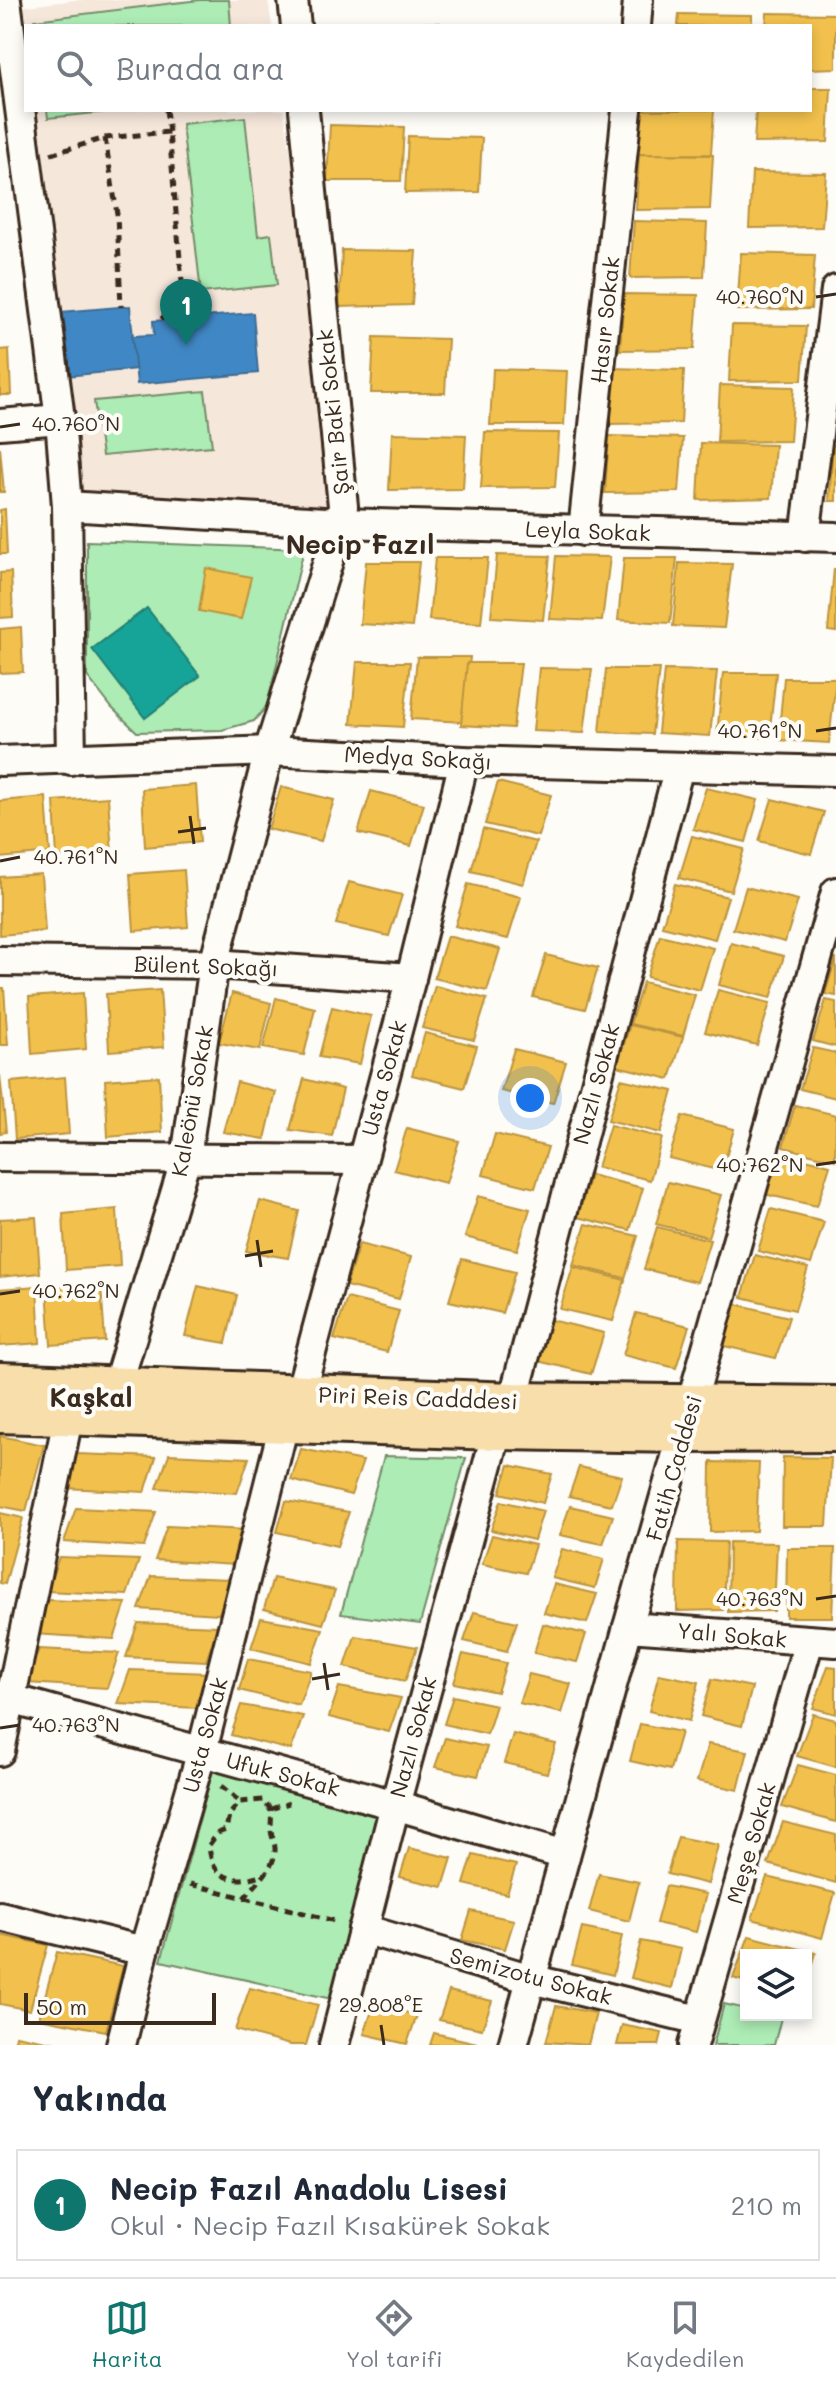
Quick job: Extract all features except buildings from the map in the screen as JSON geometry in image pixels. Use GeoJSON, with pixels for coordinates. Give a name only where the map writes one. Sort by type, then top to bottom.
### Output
{"type":"FeatureCollection","features":[{"type":"Feature","properties":{"kind":"main road","name":"Piri Reis Cadddesi"},"geometry":{"type":"LineString","coordinates":[[0,1381],[117,1386],[292,1409]]}},
{"type":"Feature","properties":{"kind":"main road","name":"Piri Reis Cadddesi"},"geometry":{"type":"LineString","coordinates":[[688,1420],[836,1405]]}},
{"type":"Feature","properties":{"kind":"main road","name":"Piri Reis Cadddesi"},"geometry":{"type":"LineString","coordinates":[[0,1414],[68,1418],[292,1409],[688,1420],[836,1433]]}},
{"type":"Feature","properties":{"kind":"street"},"geometry":{"type":"LineString","coordinates":[[6,0],[60,419],[67,506],[71,760]]}},
{"type":"Feature","properties":{"kind":"street"},"geometry":{"type":"LineString","coordinates":[[293,0],[296,24]]}},
{"type":"Feature","properties":{"kind":"street"},"geometry":{"type":"LineString","coordinates":[[636,24],[638,0]]}},
{"type":"Feature","properties":{"kind":"street","name":"Şair Baki Sokak"},"geometry":{"type":"LineString","coordinates":[[269,751],[343,506],[304,112]]}},
{"type":"Feature","properties":{"kind":"street","name":"Hasır Sokak"},"geometry":{"type":"LineString","coordinates":[[583,531],[627,112]]}},
{"type":"Feature","properties":{"kind":"street"},"geometry":{"type":"LineString","coordinates":[[805,537],[836,290]]}},
{"type":"Feature","properties":{"kind":"street"},"geometry":{"type":"LineString","coordinates":[[0,424],[60,419]]}},
{"type":"Feature","properties":{"kind":"street","name":"Leyla Sokak"},"geometry":{"type":"LineString","coordinates":[[67,506],[340,523],[836,537]]}},
{"type":"Feature","properties":{"kind":"street","name":"Medya Sokağı"},"geometry":{"type":"LineString","coordinates":[[0,761],[269,751],[464,761],[836,771]]}},
{"type":"Feature","properties":{"kind":"street","name":"Kaleönü Sokak"},"geometry":{"type":"LineString","coordinates":[[117,1386],[186,1158],[214,964],[269,751]]}},
{"type":"Feature","properties":{"kind":"street","name":"Usta Sokak"},"geometry":{"type":"LineString","coordinates":[[121,2045],[164,1879],[206,1764],[292,1409],[411,978],[464,761]]}},
{"type":"Feature","properties":{"kind":"street","name":"Nazlı Sokak"},"geometry":{"type":"LineString","coordinates":[[334,2045],[395,1805],[505,1416],[679,767]]}},
{"type":"Feature","properties":{"kind":"street","name":"Fatih Caddesi"},"geometry":{"type":"LineString","coordinates":[[513,2045],[836,892]]}},
{"type":"Feature","properties":{"kind":"street","name":"Bülent Sokağı"},"geometry":{"type":"LineString","coordinates":[[0,961],[214,964],[411,978]]}},
{"type":"Feature","properties":{"kind":"street"},"geometry":{"type":"LineString","coordinates":[[0,1157],[361,1160]]}},
{"type":"Feature","properties":{"kind":"street"},"geometry":{"type":"LineString","coordinates":[[0,1751],[6,1698],[68,1418],[117,1386]]}},
{"type":"Feature","properties":{"kind":"street","name":"Yalı Sokak"},"geometry":{"type":"LineString","coordinates":[[628,1627],[823,1641]]}},
{"type":"Feature","properties":{"kind":"street","name":"Meşe Sokak"},"geometry":{"type":"LineString","coordinates":[[696,2033],[823,1641]]}},
{"type":"Feature","properties":{"kind":"street","name":"Ufuk Sokak"},"geometry":{"type":"LineString","coordinates":[[6,1698],[206,1764],[395,1805],[565,1855]]}},
{"type":"Feature","properties":{"kind":"street"},"geometry":{"type":"LineString","coordinates":[[0,1916],[144,1951]]}},
{"type":"Feature","properties":{"kind":"street","name":"Semizotu Sokak"},"geometry":{"type":"LineString","coordinates":[[363,1929],[696,2033]]}},
{"type":"Feature","properties":{"kind":"path"},"geometry":{"type":"LineString","coordinates":[[160,321],[183,293],[166,112]]}},
{"type":"Feature","properties":{"kind":"path"},"geometry":{"type":"LineString","coordinates":[[27,158],[35,159],[105,138],[169,132]]}},
{"type":"Feature","properties":{"kind":"path"},"geometry":{"type":"LineString","coordinates":[[105,138],[117,214],[121,307]]}},
{"type":"Feature","properties":{"kind":"path"},"geometry":{"type":"LineString","coordinates":[[206,1764],[240,1802]]}},
{"type":"Feature","properties":{"kind":"path"},"geometry":{"type":"LineString","coordinates":[[244,1898],[271,1865],[276,1850],[271,1829],[274,1818],[271,1809],[263,1800],[240,1802],[229,1815],[226,1830],[218,1833],[209,1845],[209,1856],[222,1875],[238,1880],[263,1874]]}},
{"type":"Feature","properties":{"kind":"path"},"geometry":{"type":"LineString","coordinates":[[164,1879],[363,1929]]}},
{"type":"Feature","properties":{"kind":"shaded area"},"geometry":{"type":"Polygon","coordinates":[[[75,0],[268,0],[272,24],[24,24],[24,53],[19,7],[75,0]]]}},
{"type":"Feature","properties":{"kind":"shaded area"},"geometry":{"type":"Polygon","coordinates":[[[30,112],[284,112],[343,506],[340,523],[67,506],[30,112]]]}},
{"type":"Feature","properties":{"kind":"green space"},"geometry":{"type":"Polygon","coordinates":[[[199,0],[229,0],[231,24],[35,24],[34,20],[199,0]]]}},
{"type":"Feature","properties":{"kind":"green space"},"geometry":{"type":"Polygon","coordinates":[[[47,112],[106,112],[48,118],[47,112]]]}},
{"type":"Feature","properties":{"kind":"green space"},"geometry":{"type":"Polygon","coordinates":[[[245,117],[258,236],[271,234],[277,285],[201,293],[182,124],[245,117]]]}},
{"type":"Feature","properties":{"kind":"green space"},"geometry":{"type":"Polygon","coordinates":[[[205,391],[212,446],[102,456],[94,401],[205,391]]]}},
{"type":"Feature","properties":{"kind":"green space"},"geometry":{"type":"Polygon","coordinates":[[[87,541],[304,549],[267,706],[254,721],[222,730],[137,732],[112,708],[87,676],[87,541]]]}},
{"type":"Feature","properties":{"kind":"green space"},"geometry":{"type":"Polygon","coordinates":[[[384,1456],[466,1458],[420,1624],[341,1614],[384,1456]]]}},
{"type":"Feature","properties":{"kind":"green space"},"geometry":{"type":"Polygon","coordinates":[[[214,1766],[386,1809],[332,1999],[161,1961],[214,1766]]]}},
{"type":"Feature","properties":{"kind":"green space"},"geometry":{"type":"Polygon","coordinates":[[[724,2004],[740,2008],[740,2021],[780,2021],[774,2045],[713,2045],[724,2004]]]}},
{"type":"Feature","properties":{"kind":"place","name":"Necip Fazıl Anadolu Lisesi"},"geometry":{"type":"Point","coordinates":[186,345]}},
{"type":"Feature","properties":{"kind":"district","name":"Necip Fazıl"},"geometry":{"type":"Point","coordinates":[360,545]}},
{"type":"Feature","properties":{"kind":"district","name":"Kaşkal"},"geometry":{"type":"Point","coordinates":[91,1398]}}]}
